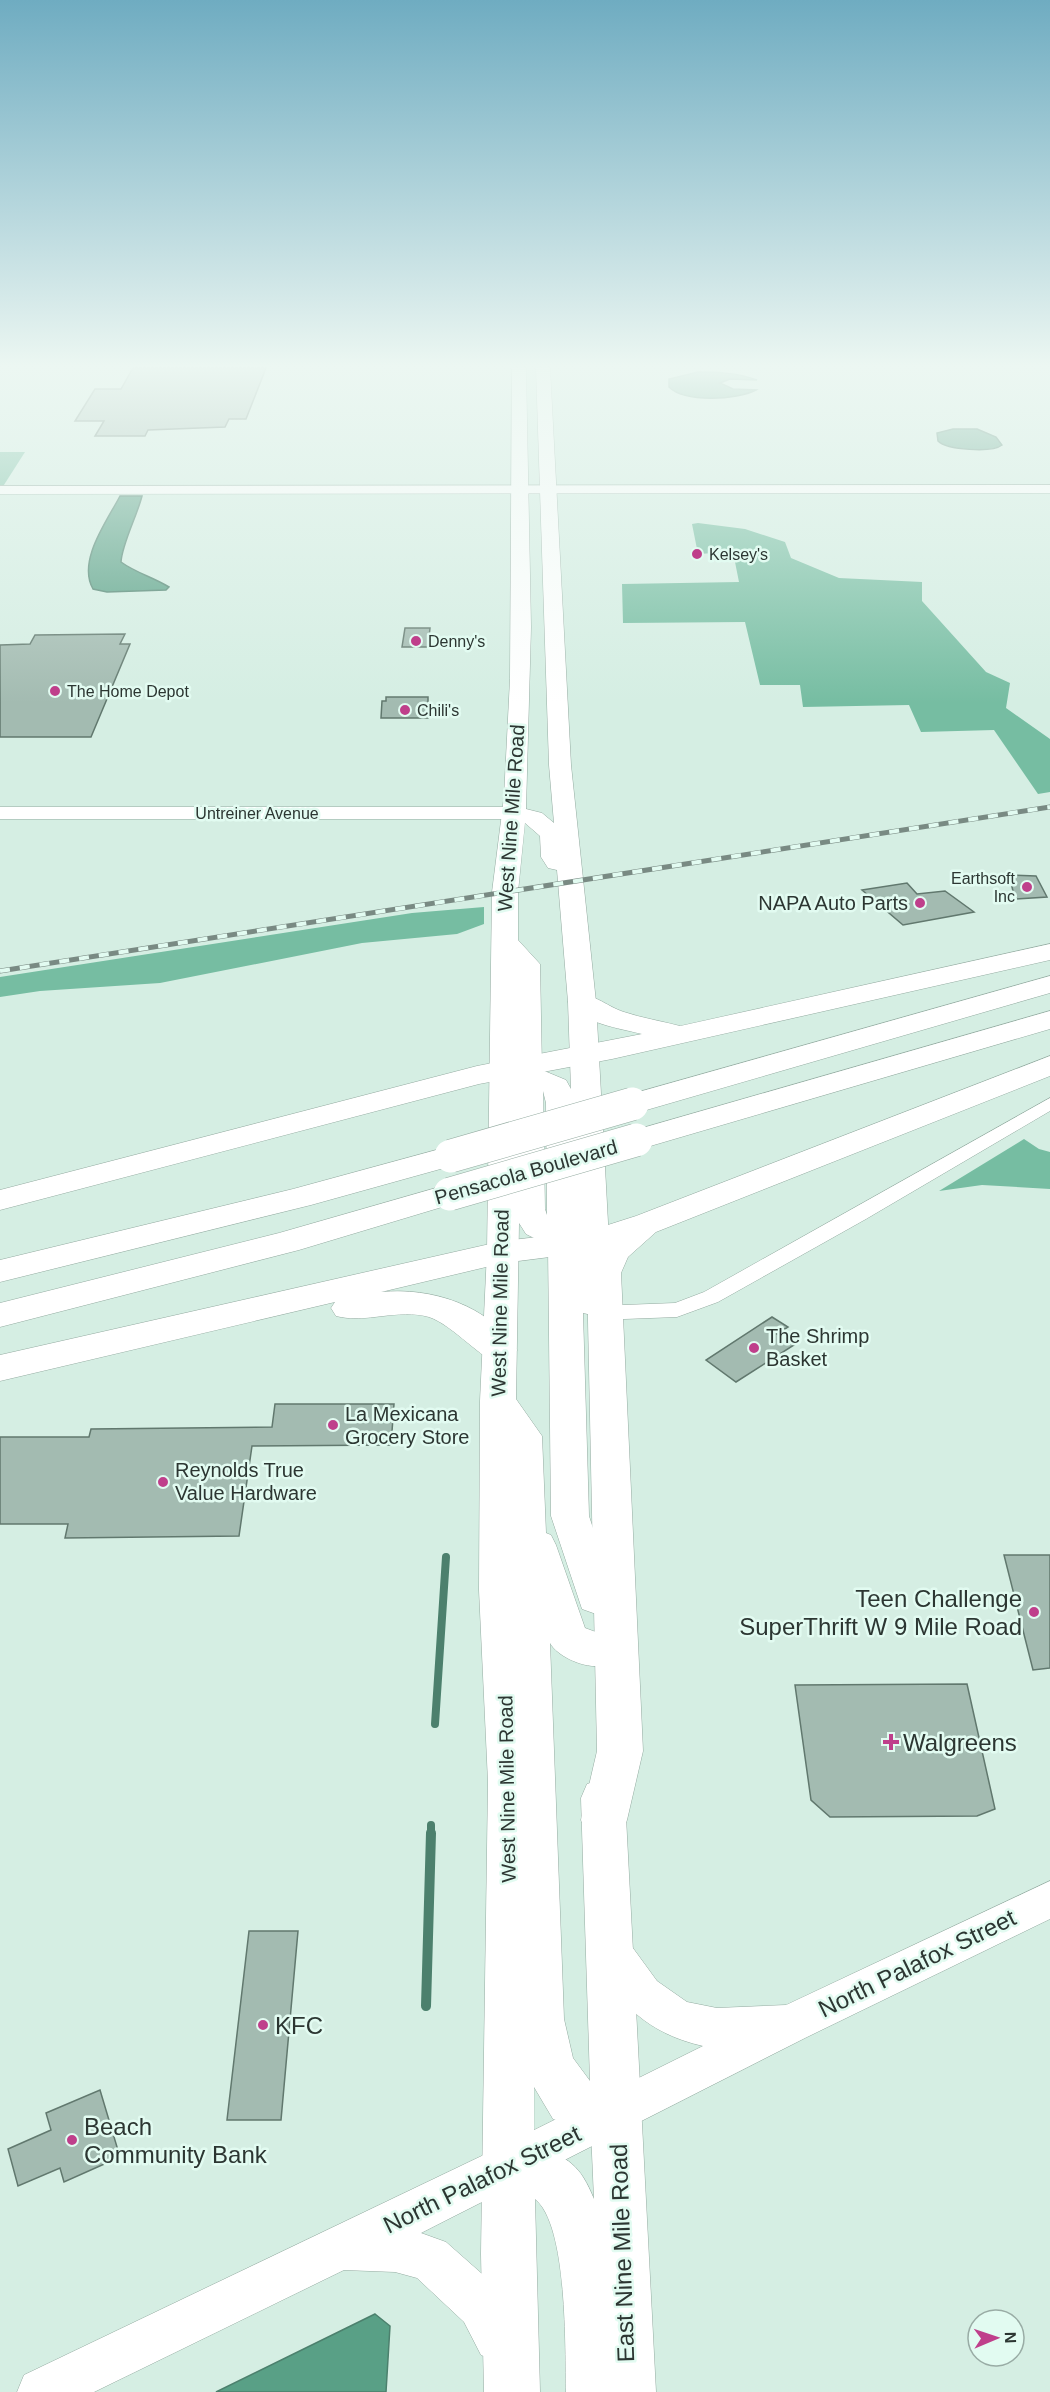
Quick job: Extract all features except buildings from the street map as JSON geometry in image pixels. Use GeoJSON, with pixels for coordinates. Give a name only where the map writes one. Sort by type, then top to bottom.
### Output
{"type":"FeatureCollection","features":[{"type":"Feature","properties":{"kind":"highway"},"geometry":{"type":"LineString","coordinates":[[0,1200],[477,1075],[519,1071],[928,977],[1050,952]]}},
{"type":"Feature","properties":{"kind":"highway","name":"Pensacola Boulevard"},"geometry":{"type":"LineString","coordinates":[[0,1271],[212,1220],[451,1156],[1050,984]]}},
{"type":"Feature","properties":{"kind":"highway"},"geometry":{"type":"LineString","coordinates":[[582,1002],[612,1018],[665,1032],[705,1030]]}},
{"type":"Feature","properties":{"kind":"highway","name":"Pensacola Boulevard"},"geometry":{"type":"LineString","coordinates":[[0,1315],[286,1242],[1050,1020]]}},
{"type":"Feature","properties":{"kind":"highway"},"geometry":{"type":"LineString","coordinates":[[0,1370],[503,1252],[574,1241],[648,1223],[1050,1065]]}},
{"type":"Feature","properties":{"kind":"highway"},"geometry":{"type":"LineString","coordinates":[[604,1820],[620,1751],[599,1312],[604,1273],[613,1252],[648,1223]]}},
{"type":"Feature","properties":{"kind":"highway"},"geometry":{"type":"LineString","coordinates":[[0,1370],[92,1364],[381,1301],[425,1303],[450,1311],[487,1336],[499,1350]]}},
{"type":"Feature","properties":{"kind":"main road"},"geometry":{"type":"LineString","coordinates":[[507,480],[505,486],[508,489],[531,496],[535,591],[554,626]]}},
{"type":"Feature","properties":{"kind":"main road"},"geometry":{"type":"LineString","coordinates":[[532,480],[534,484],[547,489]]}},
{"type":"Feature","properties":{"kind":"main road"},"geometry":{"type":"LineString","coordinates":[[547,480],[560,765],[569,873],[573,882],[584,1056],[574,1241],[570,1516],[596,1598]]}},
{"type":"Feature","properties":{"kind":"main road","name":"West Nine Mile Road"},"geometry":{"type":"LineString","coordinates":[[508,489],[521,602],[514,813],[507,849],[504,941],[519,1071],[503,1252],[498,1401],[499,1590],[510,1782],[508,2167]]}},
{"type":"Feature","properties":{"kind":"main road"},"geometry":{"type":"LineString","coordinates":[[518,723],[530,733],[527,787],[529,794],[544,804],[565,809]]}},
{"type":"Feature","properties":{"kind":"main road"},"geometry":{"type":"LineString","coordinates":[[514,813],[534,818],[544,824],[552,834],[553,857],[569,873]]}},
{"type":"Feature","properties":{"kind":"main road"},"geometry":{"type":"LineString","coordinates":[[519,1071],[529,1209],[537,1227],[554,1236],[574,1241]]}},
{"type":"Feature","properties":{"kind":"main road"},"geometry":{"type":"LineString","coordinates":[[498,1401],[524,1436],[540,2019],[550,2067],[571,2101],[617,2113],[597,1650],[591,1422],[599,1312],[574,1241]]}},
{"type":"Feature","properties":{"kind":"main road"},"geometry":{"type":"LineString","coordinates":[[526,1512],[568,1638],[580,1646],[597,1650]]}},
{"type":"Feature","properties":{"kind":"main road","name":"East Nine Mile Road"},"geometry":{"type":"LineString","coordinates":[[617,2113],[628,2392]]}},
{"type":"Feature","properties":{"kind":"main road"},"geometry":{"type":"LineString","coordinates":[[512,2378],[508,2167],[539,2172],[563,2189],[577,2224],[583,2242],[591,2300],[594,2392]]}},
{"type":"Feature","properties":{"kind":"street"},"geometry":{"type":"LineString","coordinates":[[0,490],[1050,489]]}},
{"type":"Feature","properties":{"kind":"street","name":"Untreiner Avenue"},"geometry":{"type":"LineString","coordinates":[[0,813],[514,813]]}},
{"type":"Feature","properties":{"kind":"street"},"geometry":{"type":"LineString","coordinates":[[599,1312],[677,1310],[711,1297],[859,1215],[1050,1103]]}},
{"type":"Feature","properties":{"kind":"street","name":"North Palafox Street"},"geometry":{"type":"LineString","coordinates":[[41,2392],[508,2167],[790,2024],[899,1974],[1050,1899]]}},
{"type":"Feature","properties":{"kind":"street"},"geometry":{"type":"LineString","coordinates":[[609,1942],[625,1976],[642,1998],[666,2013],[709,2028],[790,2024]]}},
{"type":"Feature","properties":{"kind":"street"},"geometry":{"type":"LineString","coordinates":[[338,2248],[395,2249],[430,2258],[481,2305],[512,2378]]}},
{"type":"Feature","properties":{"kind":"shaded area"},"geometry":{"type":"Polygon","coordinates":[[[0,480],[7,480],[2,488],[0,488],[0,480]]]}},
{"type":"Feature","properties":{"kind":"shaded area"},"geometry":{"type":"Polygon","coordinates":[[[120,496],[142,496],[121,562],[169,587],[166,590],[107,592],[93,589],[89,578],[91,554],[120,496]]]}},
{"type":"Feature","properties":{"kind":"shaded area"},"geometry":{"type":"Polygon","coordinates":[[[692,524],[745,529],[785,542],[791,558],[839,578],[922,582],[922,601],[986,672],[1010,683],[1006,708],[1050,739],[1050,792],[1038,794],[994,730],[921,732],[909,705],[803,707],[800,685],[760,685],[745,622],[623,623],[622,584],[739,582],[733,552],[698,554],[692,524]]]}},
{"type":"Feature","properties":{"kind":"shaded area"},"geometry":{"type":"Polygon","coordinates":[[[484,907],[484,924],[457,934],[362,943],[160,983],[40,991],[0,997],[0,977],[412,913],[484,907]]]}},
{"type":"Feature","properties":{"kind":"shaded area"},"geometry":{"type":"Polygon","coordinates":[[[1024,1139],[1039,1149],[1050,1152],[1050,1189],[982,1185],[939,1191],[1024,1139]]]}},
{"type":"Feature","properties":{"kind":"shaded area"},"geometry":{"type":"Polygon","coordinates":[[[375,2314],[390,2326],[386,2392],[216,2392],[375,2314]]]}},
{"type":"Feature","properties":{"kind":"waterway"},"geometry":{"type":"LineString","coordinates":[[435,1724],[446,1557]]}},
{"type":"Feature","properties":{"kind":"waterway"},"geometry":{"type":"LineString","coordinates":[[431,1825],[431,1833]]}},
{"type":"Feature","properties":{"kind":"waterway"},"geometry":{"type":"LineString","coordinates":[[426,2006],[431,1833]]}},
{"type":"Feature","properties":{"kind":"railway"},"geometry":{"type":"LineString","coordinates":[[0,971],[1050,807]]}},
{"type":"Feature","properties":{"kind":"place","name":"Kelsey's"},"geometry":{"type":"Point","coordinates":[697,554]}},
{"type":"Feature","properties":{"kind":"place","name":"Denny's"},"geometry":{"type":"Point","coordinates":[416,641]}},
{"type":"Feature","properties":{"kind":"place","name":"The Home Depot"},"geometry":{"type":"Point","coordinates":[55,691]}},
{"type":"Feature","properties":{"kind":"place","name":"Chili's"},"geometry":{"type":"Point","coordinates":[405,710]}},
{"type":"Feature","properties":{"kind":"place","name":"Earthsoft Inc"},"geometry":{"type":"Point","coordinates":[1027,887]}},
{"type":"Feature","properties":{"kind":"place","name":"NAPA Auto Parts"},"geometry":{"type":"Point","coordinates":[920,903]}},
{"type":"Feature","properties":{"kind":"place","name":"The Shrimp Basket"},"geometry":{"type":"Point","coordinates":[754,1348]}},
{"type":"Feature","properties":{"kind":"place","name":"La Mexicana Grocery Store"},"geometry":{"type":"Point","coordinates":[333,1425]}},
{"type":"Feature","properties":{"kind":"place","name":"Reynolds True Value Hardware"},"geometry":{"type":"Point","coordinates":[163,1482]}},
{"type":"Feature","properties":{"kind":"place","name":"Teen Challenge SuperThrift W 9 Mile Road"},"geometry":{"type":"Point","coordinates":[1034,1612]}},
{"type":"Feature","properties":{"kind":"place","name":"Walgreens"},"geometry":{"type":"Point","coordinates":[891,1742]}},
{"type":"Feature","properties":{"kind":"place","name":"KFC"},"geometry":{"type":"Point","coordinates":[263,2025]}},
{"type":"Feature","properties":{"kind":"place","name":"Beach Community Bank"},"geometry":{"type":"Point","coordinates":[72,2140]}}]}
